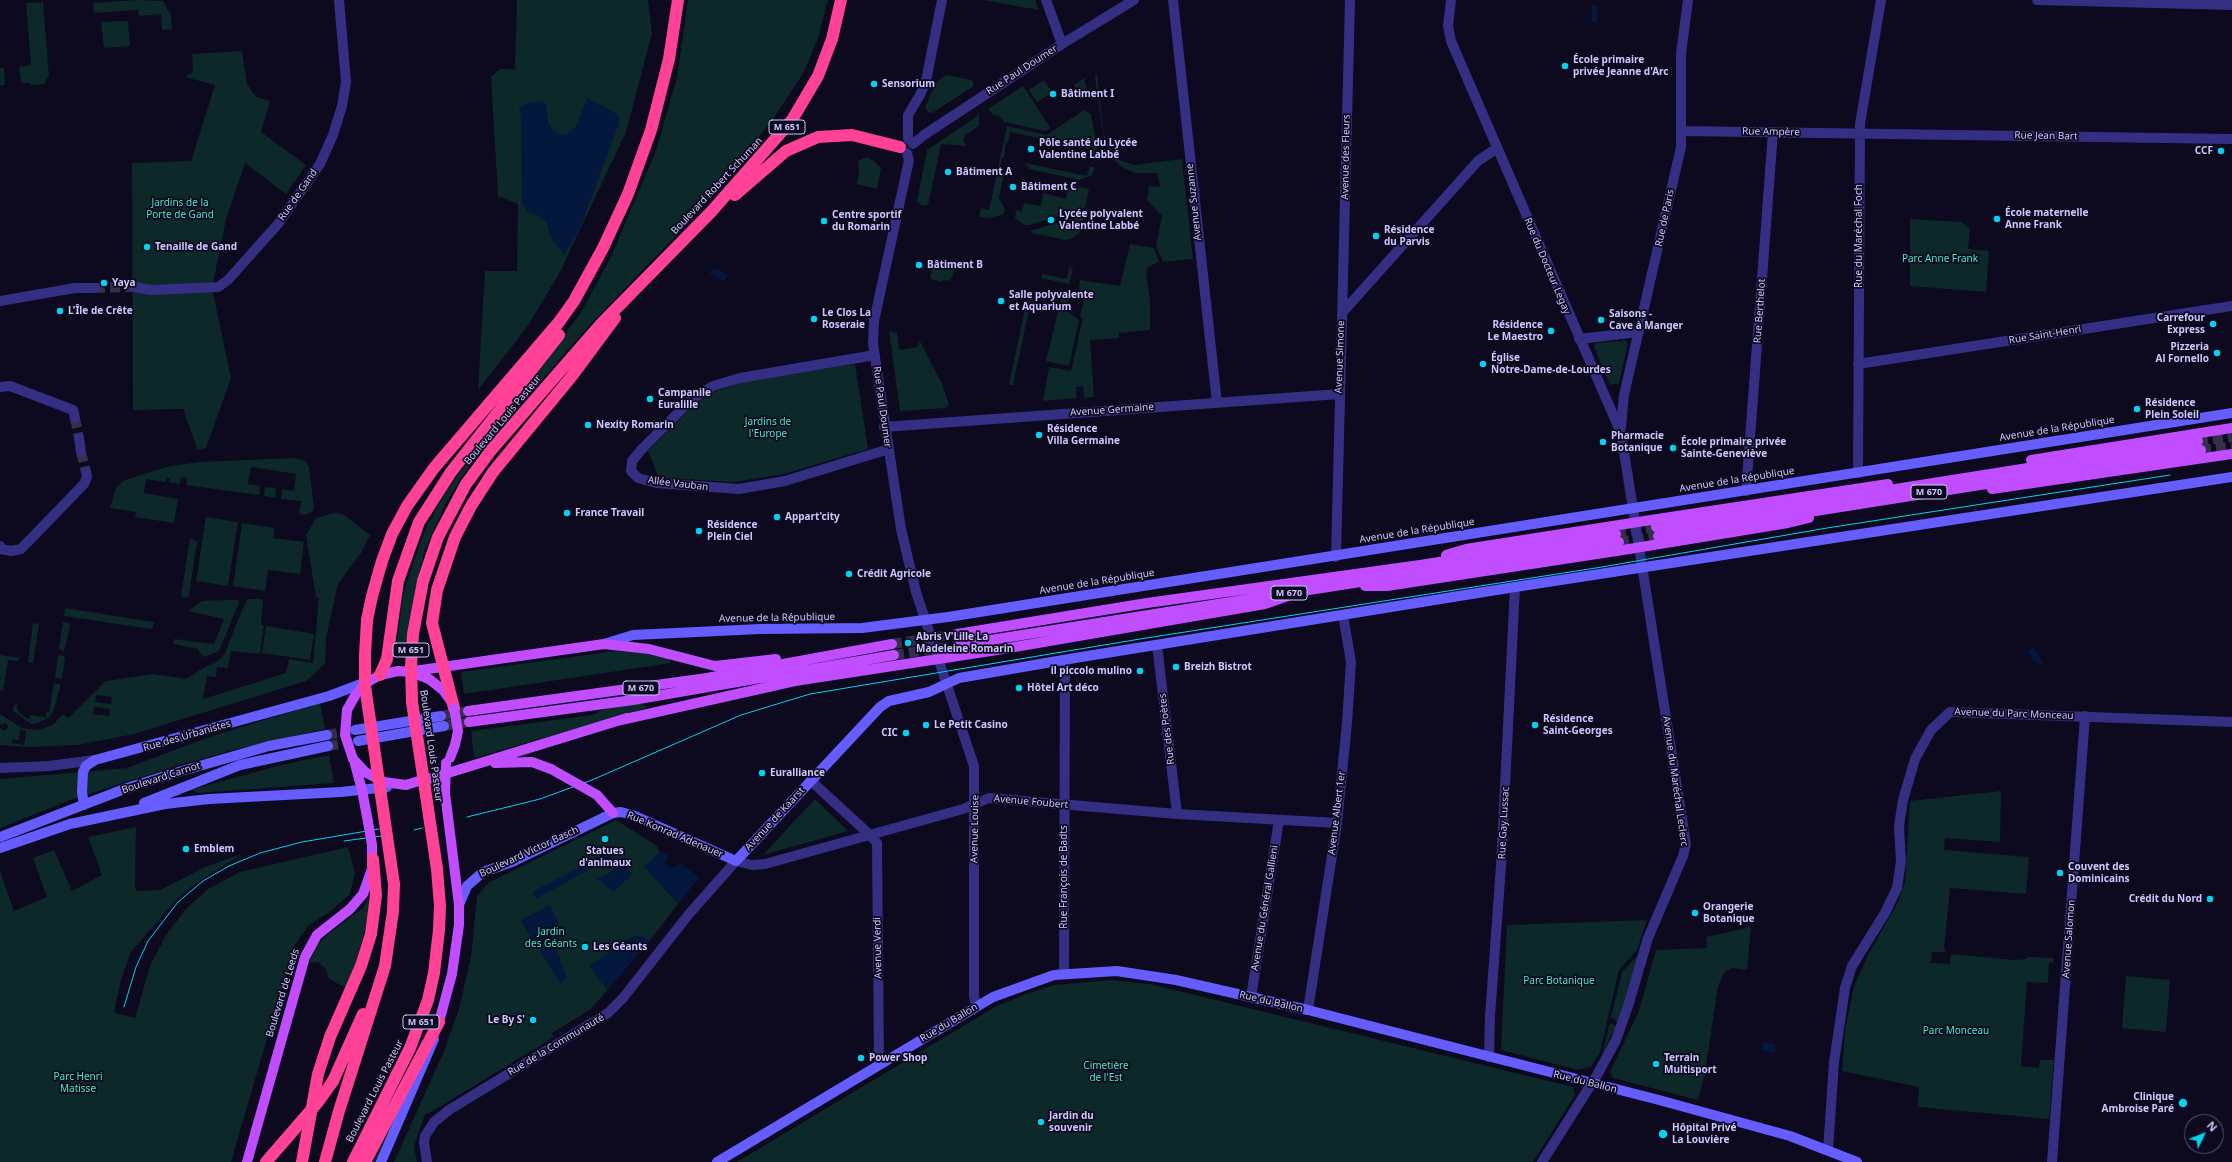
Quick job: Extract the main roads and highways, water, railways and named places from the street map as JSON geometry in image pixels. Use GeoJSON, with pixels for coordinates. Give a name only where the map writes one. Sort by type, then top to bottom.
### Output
{"type":"FeatureCollection","features":[{"type":"Feature","properties":{"kind":"highway"},"geometry":{"type":"LineString","coordinates":[[380,676],[387,659],[398,581],[419,522],[452,472],[559,335],[573,312],[582,286],[615,224],[641,161],[665,75],[678,0]]}},
{"type":"Feature","properties":{"kind":"highway","name":"Boulevard Robert Schuman"},"geometry":{"type":"LineString","coordinates":[[633,292],[711,212],[776,140],[796,114],[818,76],[836,24],[841,0]]}},
{"type":"Feature","properties":{"kind":"highway"},"geometry":{"type":"LineString","coordinates":[[711,212],[733,197],[786,151],[814,138],[829,135],[852,135],[907,146]]}},
{"type":"Feature","properties":{"kind":"highway","name":"Boulevard Louis Pasteur"},"geometry":{"type":"LineString","coordinates":[[325,1162],[339,1111],[379,987],[391,929],[394,884],[366,692],[365,655],[372,596],[382,561],[392,534],[406,506],[434,468],[552,331],[569,308],[582,286]]}},
{"type":"Feature","properties":{"kind":"highway"},"geometry":{"type":"LineString","coordinates":[[454,708],[444,687],[442,666],[432,623],[433,610],[443,569],[460,527],[493,472],[575,371],[633,292]]}},
{"type":"Feature","properties":{"kind":"highway","name":"Boulevard Louis Pasteur"},"geometry":{"type":"LineString","coordinates":[[353,1162],[410,1048],[428,1000],[434,973],[440,906],[437,868],[412,702],[411,666],[413,634],[423,581],[438,537],[466,484],[492,449],[601,324],[633,292]]}},
{"type":"Feature","properties":{"kind":"highway"},"geometry":{"type":"LineString","coordinates":[[302,1162],[308,1123],[327,1044],[362,966],[371,934],[376,894],[373,859]]}},
{"type":"Feature","properties":{"kind":"highway"},"geometry":{"type":"LineString","coordinates":[[266,1162],[318,1102],[333,1081],[366,1006],[391,929]]}},
{"type":"Feature","properties":{"kind":"highway"},"geometry":{"type":"LineString","coordinates":[[365,1162],[439,1022]]}},
{"type":"Feature","properties":{"kind":"main road"},"geometry":{"type":"LineString","coordinates":[[836,24],[846,0]]}},
{"type":"Feature","properties":{"kind":"main road"},"geometry":{"type":"LineString","coordinates":[[1981,475],[2044,458],[2232,428]]}},
{"type":"Feature","properties":{"kind":"main road","name":"M 670"},"geometry":{"type":"LineString","coordinates":[[2200,445],[1831,509],[1657,532],[1981,475],[2200,445]]}},
{"type":"Feature","properties":{"kind":"main road"},"geometry":{"type":"LineString","coordinates":[[1934,492],[2014,487],[2232,454]]}},
{"type":"Feature","properties":{"kind":"main road"},"geometry":{"type":"LineString","coordinates":[[1420,565],[1466,549],[1868,486],[1920,485]]}},
{"type":"Feature","properties":{"kind":"main road"},"geometry":{"type":"LineString","coordinates":[[1353,584],[1373,587],[1387,586],[1641,547],[1788,523],[1831,509]]}},
{"type":"Feature","properties":{"kind":"main road","name":"M 670"},"geometry":{"type":"LineString","coordinates":[[957,634],[1147,603],[1618,538],[1353,584],[958,645]]}},
{"type":"Feature","properties":{"kind":"main road"},"geometry":{"type":"LineString","coordinates":[[621,720],[795,681],[1265,604],[1302,591]]}},
{"type":"Feature","properties":{"kind":"main road","name":"M 670"},"geometry":{"type":"LineString","coordinates":[[407,672],[604,644],[635,646],[715,666],[814,657]]}},
{"type":"Feature","properties":{"kind":"main road","name":"M 670"},"geometry":{"type":"LineString","coordinates":[[468,712],[706,678],[814,657],[892,644]]}},
{"type":"Feature","properties":{"kind":"main road","name":"M 670"},"geometry":{"type":"LineString","coordinates":[[469,722],[633,700],[894,655]]}},
{"type":"Feature","properties":{"kind":"main road"},"geometry":{"type":"LineString","coordinates":[[444,687],[425,676],[407,672],[393,672],[369,681],[358,691],[350,703],[344,728],[346,742],[353,759],[371,776],[384,782],[398,785],[422,781],[435,774],[448,761],[455,745],[458,731],[454,708]]}},
{"type":"Feature","properties":{"kind":"main road","name":"M 670"},"geometry":{"type":"LineString","coordinates":[[422,781],[765,678]]}},
{"type":"Feature","properties":{"kind":"main road","name":"Boulevard de Leeds"},"geometry":{"type":"LineString","coordinates":[[247,1162],[307,952],[317,935],[350,909],[358,900],[369,880],[373,859],[372,846],[362,790],[353,759]]}},
{"type":"Feature","properties":{"kind":"main road","name":"Boulevard Louis Pasteur"},"geometry":{"type":"LineString","coordinates":[[439,1022],[455,960],[459,905],[445,796],[445,775],[448,761]]}},
{"type":"Feature","properties":{"kind":"main road"},"geometry":{"type":"LineString","coordinates":[[481,764],[522,761],[551,769],[597,795],[613,813]]}},
{"type":"Feature","properties":{"kind":"water"},"geometry":{"type":"Polygon","coordinates":[[[1592,5],[1597,5],[1597,22],[1592,22],[1592,5]]]}},
{"type":"Feature","properties":{"kind":"water"},"geometry":{"type":"Polygon","coordinates":[[[587,98],[615,113],[619,117],[619,123],[580,228],[564,255],[550,237],[547,223],[537,215],[529,213],[522,203],[521,118],[519,108],[529,103],[539,101],[546,104],[548,121],[551,128],[557,133],[566,135],[576,126],[587,98]]]}},
{"type":"Feature","properties":{"kind":"water"},"geometry":{"type":"Polygon","coordinates":[[[715,268],[728,275],[725,282],[710,274],[711,270],[715,268]]]}},
{"type":"Feature","properties":{"kind":"water"},"geometry":{"type":"Polygon","coordinates":[[[2034,647],[2043,663],[2039,665],[2037,662],[2034,663],[2027,651],[2034,647]]]}},
{"type":"Feature","properties":{"kind":"water"},"geometry":{"type":"Polygon","coordinates":[[[613,849],[617,854],[536,899],[533,892],[613,849]]]}},
{"type":"Feature","properties":{"kind":"water"},"geometry":{"type":"Polygon","coordinates":[[[660,852],[668,856],[664,863],[671,868],[681,864],[699,877],[678,904],[644,867],[660,852]]]}},
{"type":"Feature","properties":{"kind":"water"},"geometry":{"type":"Polygon","coordinates":[[[624,865],[632,874],[614,892],[597,879],[624,865]]]}},
{"type":"Feature","properties":{"kind":"water"},"geometry":{"type":"Polygon","coordinates":[[[549,905],[559,923],[550,932],[567,978],[560,983],[520,919],[532,915],[549,905]]]}},
{"type":"Feature","properties":{"kind":"water"},"geometry":{"type":"Polygon","coordinates":[[[641,935],[650,941],[607,990],[589,966],[631,937],[641,935]]]}},
{"type":"Feature","properties":{"kind":"water"},"geometry":{"type":"Polygon","coordinates":[[[1763,1042],[1775,1044],[1775,1052],[1761,1051],[1763,1042]]]}},
{"type":"Feature","properties":{"kind":"tunnel"},"geometry":{"type":"LineString","coordinates":[[95,288],[134,287]]}},
{"type":"Feature","properties":{"kind":"tunnel"},"geometry":{"type":"LineString","coordinates":[[75,418],[79,438]]}},
{"type":"Feature","properties":{"kind":"tunnel"},"geometry":{"type":"LineString","coordinates":[[2198,441],[2232,437]]}},
{"type":"Feature","properties":{"kind":"tunnel"},"geometry":{"type":"LineString","coordinates":[[2201,450],[2232,447]]}},
{"type":"Feature","properties":{"kind":"tunnel"},"geometry":{"type":"LineString","coordinates":[[81,452],[86,472]]}},
{"type":"Feature","properties":{"kind":"tunnel"},"geometry":{"type":"LineString","coordinates":[[1616,534],[1656,527]]}},
{"type":"Feature","properties":{"kind":"tunnel"},"geometry":{"type":"LineString","coordinates":[[1619,542],[1658,536]]}},
{"type":"Feature","properties":{"kind":"tunnel"},"geometry":{"type":"LineString","coordinates":[[892,644],[957,634]]}},
{"type":"Feature","properties":{"kind":"tunnel"},"geometry":{"type":"LineString","coordinates":[[894,655],[959,645]]}},
{"type":"Feature","properties":{"kind":"tunnel"},"geometry":{"type":"LineString","coordinates":[[441,716],[468,711]]}},
{"type":"Feature","properties":{"kind":"tunnel"},"geometry":{"type":"LineString","coordinates":[[444,726],[469,722]]}},
{"type":"Feature","properties":{"kind":"tunnel"},"geometry":{"type":"LineString","coordinates":[[327,735],[353,730]]}},
{"type":"Feature","properties":{"kind":"tunnel"},"geometry":{"type":"LineString","coordinates":[[328,746],[356,741]]}},
{"type":"Feature","properties":{"kind":"tram line"},"geometry":{"type":"LineString","coordinates":[[467,817],[540,799],[592,780],[741,715],[810,694],[1140,639],[1602,567],[1827,528],[2170,475]]}},
{"type":"Feature","properties":{"kind":"tram line"},"geometry":{"type":"LineString","coordinates":[[414,830],[422,828]]}},
{"type":"Feature","properties":{"kind":"tram line"},"geometry":{"type":"LineString","coordinates":[[124,1007],[136,967],[148,941],[178,902],[203,881],[229,866],[260,853],[302,842],[379,829]]}},
{"type":"Feature","properties":{"kind":"tram line"},"geometry":{"type":"LineString","coordinates":[[344,841],[381,836]]}},
{"type":"Feature","properties":{"kind":"place","name":"École primaire privée Jeanne d'Arc"},"geometry":{"type":"Point","coordinates":[1565,66]}},
{"type":"Feature","properties":{"kind":"place","name":"Sensorium"},"geometry":{"type":"Point","coordinates":[874,84]}},
{"type":"Feature","properties":{"kind":"place","name":"Bâtiment I"},"geometry":{"type":"Point","coordinates":[1053,94]}},
{"type":"Feature","properties":{"kind":"place","name":"Pôle santé du Lycée Valentine Labbé"},"geometry":{"type":"Point","coordinates":[1031,149]}},
{"type":"Feature","properties":{"kind":"place","name":"CCF"},"geometry":{"type":"Point","coordinates":[2221,151]}},
{"type":"Feature","properties":{"kind":"place","name":"Bâtiment A"},"geometry":{"type":"Point","coordinates":[948,172]}},
{"type":"Feature","properties":{"kind":"place","name":"Bâtiment C"},"geometry":{"type":"Point","coordinates":[1013,187]}},
{"type":"Feature","properties":{"kind":"place","name":"École maternelle Anne Frank"},"geometry":{"type":"Point","coordinates":[1997,219]}},
{"type":"Feature","properties":{"kind":"place","name":"Lycée polyvalent Valentine Labbé"},"geometry":{"type":"Point","coordinates":[1051,220]}},
{"type":"Feature","properties":{"kind":"place","name":"Centre sportif du Romarin"},"geometry":{"type":"Point","coordinates":[824,221]}},
{"type":"Feature","properties":{"kind":"place","name":"Résidence du Parvis"},"geometry":{"type":"Point","coordinates":[1376,236]}},
{"type":"Feature","properties":{"kind":"place","name":"Tenaille de Gand"},"geometry":{"type":"Point","coordinates":[147,247]}},
{"type":"Feature","properties":{"kind":"place","name":"Bâtiment B"},"geometry":{"type":"Point","coordinates":[919,265]}},
{"type":"Feature","properties":{"kind":"place","name":"Yaya"},"geometry":{"type":"Point","coordinates":[104,283]}},
{"type":"Feature","properties":{"kind":"place","name":"Salle polyvalente et Aquarium"},"geometry":{"type":"Point","coordinates":[1001,301]}},
{"type":"Feature","properties":{"kind":"place","name":"L'Île de Crête"},"geometry":{"type":"Point","coordinates":[60,311]}},
{"type":"Feature","properties":{"kind":"place","name":"Le Clos La Roseraie"},"geometry":{"type":"Point","coordinates":[814,319]}},
{"type":"Feature","properties":{"kind":"place","name":"Saisons - Cave à Manger"},"geometry":{"type":"Point","coordinates":[1601,320]}},
{"type":"Feature","properties":{"kind":"place","name":"Carrefour Express"},"geometry":{"type":"Point","coordinates":[2213,324]}},
{"type":"Feature","properties":{"kind":"place","name":"Résidence Le Maestro"},"geometry":{"type":"Point","coordinates":[1551,331]}},
{"type":"Feature","properties":{"kind":"place","name":"Pizzeria Al Fornello"},"geometry":{"type":"Point","coordinates":[2217,353]}},
{"type":"Feature","properties":{"kind":"place","name":"Église Notre-Dame-de-Lourdes"},"geometry":{"type":"Point","coordinates":[1483,364]}},
{"type":"Feature","properties":{"kind":"place","name":"Campanile Euralille"},"geometry":{"type":"Point","coordinates":[650,399]}},
{"type":"Feature","properties":{"kind":"place","name":"Résidence Plein Soleil"},"geometry":{"type":"Point","coordinates":[2137,409]}},
{"type":"Feature","properties":{"kind":"place","name":"Nexity Romarin"},"geometry":{"type":"Point","coordinates":[588,425]}},
{"type":"Feature","properties":{"kind":"place","name":"Résidence Villa Germaine"},"geometry":{"type":"Point","coordinates":[1039,435]}},
{"type":"Feature","properties":{"kind":"place","name":"Pharmacie Botanique"},"geometry":{"type":"Point","coordinates":[1603,442]}},
{"type":"Feature","properties":{"kind":"place","name":"École primaire privée Sainte-Geneviève"},"geometry":{"type":"Point","coordinates":[1673,448]}},
{"type":"Feature","properties":{"kind":"place","name":"France Travail"},"geometry":{"type":"Point","coordinates":[567,513]}},
{"type":"Feature","properties":{"kind":"place","name":"Appart'city"},"geometry":{"type":"Point","coordinates":[777,517]}},
{"type":"Feature","properties":{"kind":"place","name":"Résidence Plein Ciel"},"geometry":{"type":"Point","coordinates":[699,531]}},
{"type":"Feature","properties":{"kind":"place","name":"Crédit Agricole"},"geometry":{"type":"Point","coordinates":[849,574]}},
{"type":"Feature","properties":{"kind":"place","name":"Abris V'Lille La Madeleine Romarin"},"geometry":{"type":"Point","coordinates":[908,643]}},
{"type":"Feature","properties":{"kind":"place","name":"Breizh Bistrot"},"geometry":{"type":"Point","coordinates":[1176,667]}},
{"type":"Feature","properties":{"kind":"place","name":"il piccolo mulino"},"geometry":{"type":"Point","coordinates":[1140,671]}},
{"type":"Feature","properties":{"kind":"place","name":"Hôtel Art déco"},"geometry":{"type":"Point","coordinates":[1019,688]}},
{"type":"Feature","properties":{"kind":"place","name":"Le Petit Casino"},"geometry":{"type":"Point","coordinates":[926,725]}},
{"type":"Feature","properties":{"kind":"place","name":"Résidence Saint-Georges"},"geometry":{"type":"Point","coordinates":[1535,725]}},
{"type":"Feature","properties":{"kind":"place","name":"CIC"},"geometry":{"type":"Point","coordinates":[906,733]}},
{"type":"Feature","properties":{"kind":"place","name":"Euralliance"},"geometry":{"type":"Point","coordinates":[762,773]}},
{"type":"Feature","properties":{"kind":"place","name":"Statues d'animaux"},"geometry":{"type":"Point","coordinates":[605,839]}},
{"type":"Feature","properties":{"kind":"place","name":"Emblem"},"geometry":{"type":"Point","coordinates":[186,849]}},
{"type":"Feature","properties":{"kind":"place","name":"Couvent des Dominicains"},"geometry":{"type":"Point","coordinates":[2060,873]}},
{"type":"Feature","properties":{"kind":"place","name":"Crédit du Nord"},"geometry":{"type":"Point","coordinates":[2210,899]}},
{"type":"Feature","properties":{"kind":"place","name":"Orangerie Botanique"},"geometry":{"type":"Point","coordinates":[1695,913]}},
{"type":"Feature","properties":{"kind":"place","name":"Les Géants"},"geometry":{"type":"Point","coordinates":[585,947]}},
{"type":"Feature","properties":{"kind":"place","name":"Le By S'"},"geometry":{"type":"Point","coordinates":[533,1020]}},
{"type":"Feature","properties":{"kind":"place","name":"Power Shop"},"geometry":{"type":"Point","coordinates":[861,1058]}},
{"type":"Feature","properties":{"kind":"place","name":"Terrain Multisport"},"geometry":{"type":"Point","coordinates":[1656,1064]}},
{"type":"Feature","properties":{"kind":"place","name":"Clinique Ambroise Paré"},"geometry":{"type":"Point","coordinates":[2183,1103]}},
{"type":"Feature","properties":{"kind":"place","name":"Jardin du souvenir"},"geometry":{"type":"Point","coordinates":[1041,1122]}},
{"type":"Feature","properties":{"kind":"place","name":"Hôpital Privé La Louvière"},"geometry":{"type":"Point","coordinates":[1663,1134]}},
{"type":"Feature","properties":{"kind":"park label","name":"Jardins de la Porte de Gand"},"geometry":{"type":"Point","coordinates":[180,208]}},
{"type":"Feature","properties":{"kind":"park label","name":"Parc Anne Frank"},"geometry":{"type":"Point","coordinates":[1940,259]}},
{"type":"Feature","properties":{"kind":"park label","name":"Jardins de l'Europe"},"geometry":{"type":"Point","coordinates":[768,428]}},
{"type":"Feature","properties":{"kind":"park label","name":"Jardin des Géants"},"geometry":{"type":"Point","coordinates":[551,938]}},
{"type":"Feature","properties":{"kind":"park label","name":"Parc Botanique"},"geometry":{"type":"Point","coordinates":[1559,981]}},
{"type":"Feature","properties":{"kind":"park label","name":"Parc Monceau"},"geometry":{"type":"Point","coordinates":[1956,1031]}},
{"type":"Feature","properties":{"kind":"park label","name":"Cimetière de l'Est"},"geometry":{"type":"Point","coordinates":[1106,1072]}},
{"type":"Feature","properties":{"kind":"park label","name":"Parc Henri Matisse"},"geometry":{"type":"Point","coordinates":[78,1082]}}]}
